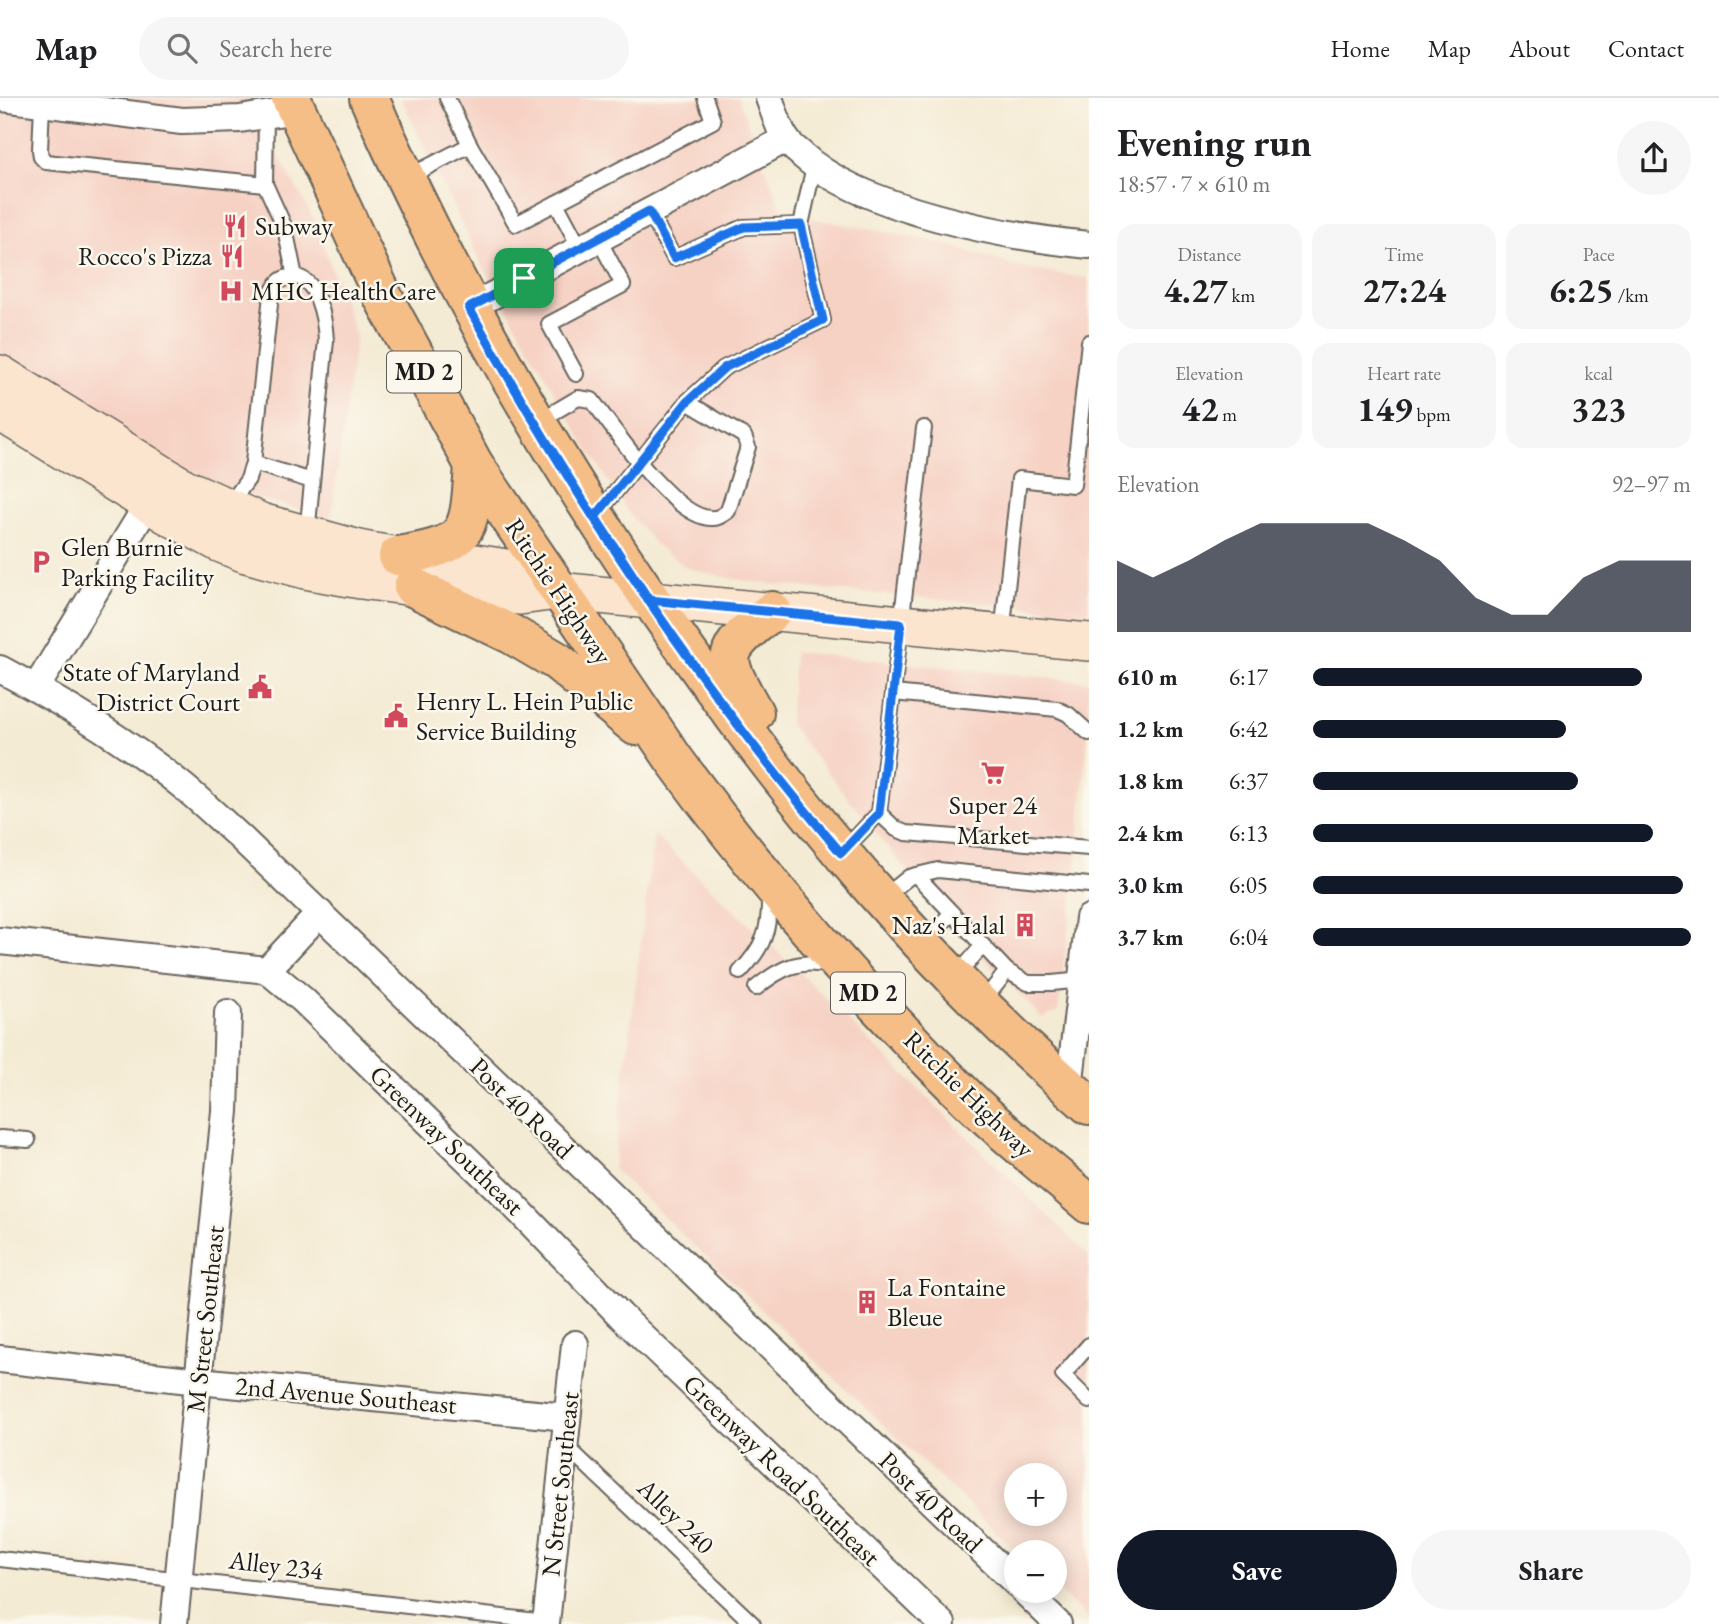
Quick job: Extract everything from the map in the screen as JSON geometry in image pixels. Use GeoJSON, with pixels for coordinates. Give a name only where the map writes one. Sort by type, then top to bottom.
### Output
{"type":"FeatureCollection","features":[{"type":"Feature","properties":{"kind":"main road","name":"MD 2"},"geometry":{"type":"LineString","coordinates":[[369,98],[469,308],[535,423],[649,600],[712,689],[830,840],[882,899],[955,978],[1079,1096]]}},
{"type":"Feature","properties":{"kind":"main road","name":"Ritchie Highway"},"geometry":{"type":"LineString","coordinates":[[284,108],[474,465],[701,797],[850,973],[962,1093],[1089,1204]]}},
{"type":"Feature","properties":{"kind":"main road"},"geometry":{"type":"LineString","coordinates":[[0,374],[157,490],[219,543],[264,560],[360,580],[450,559],[506,568],[557,590],[1089,642]]}},
{"type":"Feature","properties":{"kind":"main road"},"geometry":{"type":"LineString","coordinates":[[0,412],[157,490],[185,488],[261,522],[363,550],[406,571],[557,661],[673,758]]}},
{"type":"Feature","properties":{"kind":"main road"},"geometry":{"type":"LineString","coordinates":[[406,571],[458,537],[470,512],[474,465]]}},
{"type":"Feature","properties":{"kind":"main road"},"geometry":{"type":"LineString","coordinates":[[772,611],[736,641],[730,656],[732,673],[830,840]]}},
{"type":"Feature","properties":{"kind":"street"},"geometry":{"type":"LineString","coordinates":[[3,98],[183,121],[240,119],[284,108]]}},
{"type":"Feature","properties":{"kind":"street"},"geometry":{"type":"LineString","coordinates":[[769,98],[786,139],[814,166],[852,186],[900,206],[1006,233],[1089,245]]}},
{"type":"Feature","properties":{"kind":"street"},"geometry":{"type":"LineString","coordinates":[[469,308],[786,139]]}},
{"type":"Feature","properties":{"kind":"street"},"geometry":{"type":"LineString","coordinates":[[36,688],[157,490]]}},
{"type":"Feature","properties":{"kind":"street","name":"Post 40 Road"},"geometry":{"type":"LineString","coordinates":[[0,669],[123,742],[184,787],[320,913],[1004,1571]]}},
{"type":"Feature","properties":{"kind":"street"},"geometry":{"type":"LineString","coordinates":[[0,942],[267,970],[320,913]]}},
{"type":"Feature","properties":{"kind":"street"},"geometry":{"type":"LineString","coordinates":[[1079,1096],[1084,1015],[1082,980],[1089,918]]}},
{"type":"Feature","properties":{"kind":"street","name":"Greenway Southeast"},"geometry":{"type":"LineString","coordinates":[[267,970],[303,1000],[504,1195],[621,1316]]}},
{"type":"Feature","properties":{"kind":"street","name":"M Street Southeast"},"geometry":{"type":"LineString","coordinates":[[174,1624],[225,1111],[228,1013]]}},
{"type":"Feature","properties":{"kind":"street","name":"Greenway Road Southeast"},"geometry":{"type":"LineString","coordinates":[[621,1316],[942,1624]]}},
{"type":"Feature","properties":{"kind":"street","name":"N Street Southeast"},"geometry":{"type":"LineString","coordinates":[[546,1623],[575,1344]]}},
{"type":"Feature","properties":{"kind":"street","name":"2nd Avenue Southeast"},"geometry":{"type":"LineString","coordinates":[[0,1359],[567,1417]]}},
{"type":"Feature","properties":{"kind":"street"},"geometry":{"type":"LineString","coordinates":[[1036,1603],[1058,1624]]}},
{"type":"Feature","properties":{"kind":"lane"},"geometry":{"type":"LineString","coordinates":[[447,98],[470,145],[516,224],[713,121],[705,98]]}},
{"type":"Feature","properties":{"kind":"lane"},"geometry":{"type":"LineString","coordinates":[[42,105],[40,150],[41,157],[46,162],[265,184]]}},
{"type":"Feature","properties":{"kind":"lane"},"geometry":{"type":"LineString","coordinates":[[284,108],[265,184],[285,228],[295,277]]}},
{"type":"Feature","properties":{"kind":"lane"},"geometry":{"type":"LineString","coordinates":[[405,178],[470,145]]}},
{"type":"Feature","properties":{"kind":"lane"},"geometry":{"type":"LineString","coordinates":[[595,517],[687,402],[724,368],[823,320],[801,225],[814,166]]}},
{"type":"Feature","properties":{"kind":"lane"},"geometry":{"type":"LineString","coordinates":[[556,203],[623,285],[550,324],[576,374]]}},
{"type":"Feature","properties":{"kind":"lane"},"geometry":{"type":"LineString","coordinates":[[649,211],[674,258],[744,227],[801,225]]}},
{"type":"Feature","properties":{"kind":"lane"},"geometry":{"type":"LineString","coordinates":[[228,507],[248,480],[253,463],[271,295],[276,283],[289,276],[300,277],[310,285],[324,319],[326,340],[306,536]]}},
{"type":"Feature","properties":{"kind":"lane"},"geometry":{"type":"LineString","coordinates":[[1002,634],[1019,479],[1073,485],[1089,342]]}},
{"type":"Feature","properties":{"kind":"lane"},"geometry":{"type":"LineString","coordinates":[[535,423],[578,398],[592,400],[639,462],[671,497],[698,515],[714,518],[728,512],[748,447],[744,436],[687,402]]}},
{"type":"Feature","properties":{"kind":"lane"},"geometry":{"type":"LineString","coordinates":[[879,813],[924,428]]}},
{"type":"Feature","properties":{"kind":"lane"},"geometry":{"type":"LineString","coordinates":[[253,463],[312,481]]}},
{"type":"Feature","properties":{"kind":"lane"},"geometry":{"type":"LineString","coordinates":[[893,692],[1057,709],[1068,714],[1089,733]]}},
{"type":"Feature","properties":{"kind":"lane"},"geometry":{"type":"LineString","coordinates":[[830,840],[879,813]]}},
{"type":"Feature","properties":{"kind":"lane"},"geometry":{"type":"LineString","coordinates":[[879,813],[896,829],[906,833],[1089,848]]}},
{"type":"Feature","properties":{"kind":"lane"},"geometry":{"type":"LineString","coordinates":[[882,899],[909,877],[938,870],[1089,885]]}},
{"type":"Feature","properties":{"kind":"lane"},"geometry":{"type":"LineString","coordinates":[[916,875],[1007,971],[1028,983],[1052,984],[1082,980]]}},
{"type":"Feature","properties":{"kind":"lane"},"geometry":{"type":"LineString","coordinates":[[740,972],[758,953],[770,921],[769,880]]}},
{"type":"Feature","properties":{"kind":"lane"},"geometry":{"type":"LineString","coordinates":[[922,943],[952,913]]}},
{"type":"Feature","properties":{"kind":"lane"},"geometry":{"type":"LineString","coordinates":[[955,978],[982,946]]}},
{"type":"Feature","properties":{"kind":"lane"},"geometry":{"type":"LineString","coordinates":[[756,988],[776,971],[803,964],[824,965],[850,973]]}},
{"type":"Feature","properties":{"kind":"lane"},"geometry":{"type":"LineString","coordinates":[[981,1004],[1007,971]]}},
{"type":"Feature","properties":{"kind":"lane"},"geometry":{"type":"LineString","coordinates":[[0,1138],[28,1140]]}},
{"type":"Feature","properties":{"kind":"lane"},"geometry":{"type":"LineString","coordinates":[[1089,1345],[1063,1375],[1089,1401]]}},
{"type":"Feature","properties":{"kind":"lane","name":"Alley 240"},"geometry":{"type":"LineString","coordinates":[[564,1444],[749,1623]]}},
{"type":"Feature","properties":{"kind":"lane","name":"Alley 234"},"geometry":{"type":"LineString","coordinates":[[0,1559],[546,1623]]}},
{"type":"Feature","properties":{"kind":"shaded area"},"geometry":{"type":"Polygon","coordinates":[[[0,98],[246,98],[314,219],[356,336],[331,518],[226,489],[113,431],[0,361],[0,98]]]}},
{"type":"Feature","properties":{"kind":"shaded area"},"geometry":{"type":"Polygon","coordinates":[[[401,98],[738,98],[783,213],[932,241],[1031,270],[1089,278],[1089,613],[778,585],[728,578],[687,568],[656,545],[630,515],[582,440],[481,263],[401,98]]]}},
{"type":"Feature","properties":{"kind":"shaded area"},"geometry":{"type":"Polygon","coordinates":[[[794,652],[1089,682],[1089,722],[1076,870],[1058,1011],[1042,1018],[968,942],[893,854],[789,724],[794,652]]]}},
{"type":"Feature","properties":{"kind":"shaded area"},"geometry":{"type":"Polygon","coordinates":[[[654,835],[793,966],[1089,1256],[1089,1619],[1067,1598],[1067,1540],[1005,1540],[613,1169],[654,835]]]}},
{"type":"Feature","properties":{"kind":"place","name":"Subway"},"geometry":{"type":"Point","coordinates":[235,226]}},
{"type":"Feature","properties":{"kind":"place","name":"Rocco's Pizza"},"geometry":{"type":"Point","coordinates":[232,256]}},
{"type":"Feature","properties":{"kind":"place","name":"MHC HealthCare"},"geometry":{"type":"Point","coordinates":[231,291]}},
{"type":"Feature","properties":{"kind":"place","name":"Glen Burnie Parking Facility"},"geometry":{"type":"Point","coordinates":[41,562]}},
{"type":"Feature","properties":{"kind":"place","name":"State of Maryland District Court"},"geometry":{"type":"Point","coordinates":[260,687]}},
{"type":"Feature","properties":{"kind":"place","name":"Henry L. Hein Public Service Building"},"geometry":{"type":"Point","coordinates":[396,716]}},
{"type":"Feature","properties":{"kind":"place","name":"Super 24 Market"},"geometry":{"type":"Point","coordinates":[993,773]}},
{"type":"Feature","properties":{"kind":"place","name":"Naz's Halal"},"geometry":{"type":"Point","coordinates":[1025,925]}},
{"type":"Feature","properties":{"kind":"place","name":"La Fontaine Bleue"},"geometry":{"type":"Point","coordinates":[867,1302]}},
{"type":"Feature","properties":{"kind":"route"},"geometry":{"type":"LineString","coordinates":[[524,278],[469,308],[500,365],[535,423],[595,517],[649,600],[767,762],[841,853],[879,813],[901,624],[649,600],[595,517],[687,402],[724,368],[823,320],[801,225],[744,227],[674,258],[649,211],[524,278]]}}]}
